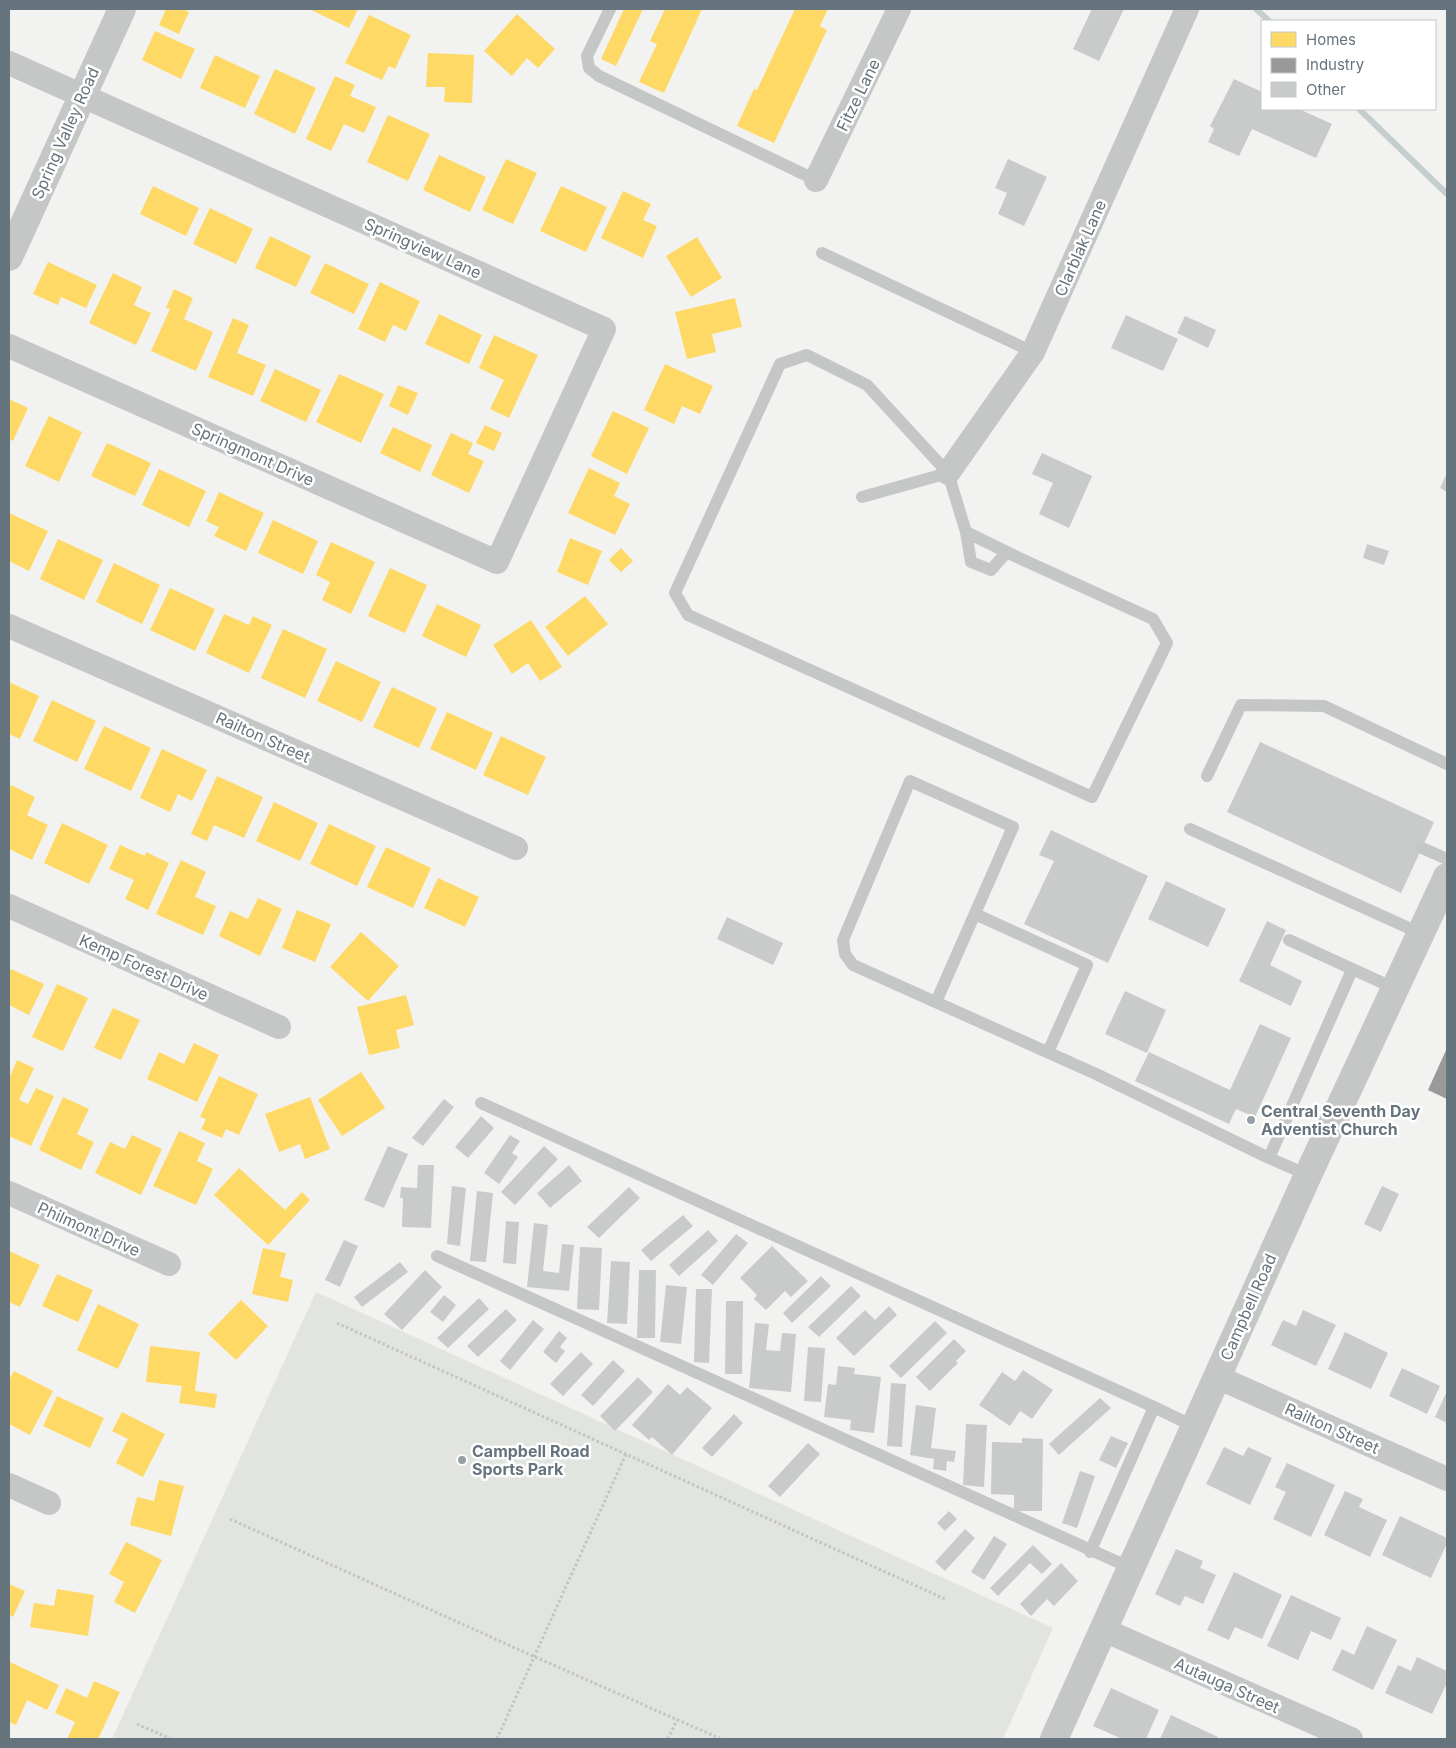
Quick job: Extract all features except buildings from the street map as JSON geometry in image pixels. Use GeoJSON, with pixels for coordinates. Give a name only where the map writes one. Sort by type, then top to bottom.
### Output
{"type":"FeatureCollection","features":[{"type":"Feature","properties":{"kind":"street","name":"Spring Valley Road"},"geometry":{"type":"LineString","coordinates":[[9,257],[122,9]]}},
{"type":"Feature","properties":{"kind":"street","name":"Fitze Lane"},"geometry":{"type":"LineString","coordinates":[[816,180],[899,9]]}},
{"type":"Feature","properties":{"kind":"street","name":"Clarblak Lane"},"geometry":{"type":"LineString","coordinates":[[948,473],[1033,352],[1187,9]]}},
{"type":"Feature","properties":{"kind":"street","name":"Springview Lane"},"geometry":{"type":"LineString","coordinates":[[9,63],[604,329],[497,562]]}},
{"type":"Feature","properties":{"kind":"street","name":"Springmont Drive"},"geometry":{"type":"LineString","coordinates":[[9,346],[497,562]]}},
{"type":"Feature","properties":{"kind":"street","name":"Railton Street"},"geometry":{"type":"LineString","coordinates":[[9,626],[516,848]]}},
{"type":"Feature","properties":{"kind":"street","name":"Campbell Road"},"geometry":{"type":"LineString","coordinates":[[1054,1739],[1308,1175],[1447,877]]}},
{"type":"Feature","properties":{"kind":"street","name":"Kemp Forest Drive"},"geometry":{"type":"LineString","coordinates":[[9,906],[279,1027]]}},
{"type":"Feature","properties":{"kind":"street","name":"Philmont Drive"},"geometry":{"type":"LineString","coordinates":[[9,1193],[168,1264]]}},
{"type":"Feature","properties":{"kind":"street","name":"Railton Street"},"geometry":{"type":"LineString","coordinates":[[1217,1377],[1447,1480]]}},
{"type":"Feature","properties":{"kind":"street"},"geometry":{"type":"LineString","coordinates":[[9,1485],[49,1503]]}},
{"type":"Feature","properties":{"kind":"street","name":"Autauga Street"},"geometry":{"type":"LineString","coordinates":[[1104,1630],[1351,1739]]}},
{"type":"Feature","properties":{"kind":"lane"},"geometry":{"type":"LineString","coordinates":[[610,9],[587,56],[589,68],[599,76],[816,180]]}},
{"type":"Feature","properties":{"kind":"lane"},"geometry":{"type":"LineString","coordinates":[[822,253],[1033,352]]}},
{"type":"Feature","properties":{"kind":"lane"},"geometry":{"type":"LineString","coordinates":[[966,532],[1006,553],[1153,619],[1167,644],[1092,797],[688,615],[675,593],[780,364],[807,355],[868,384],[948,473],[966,532],[971,562],[991,570],[1006,553]]}},
{"type":"Feature","properties":{"kind":"lane"},"geometry":{"type":"LineString","coordinates":[[862,497],[948,473]]}},
{"type":"Feature","properties":{"kind":"lane"},"geometry":{"type":"LineString","coordinates":[[1207,776],[1241,705],[1324,706],[1447,764]]}},
{"type":"Feature","properties":{"kind":"lane"},"geometry":{"type":"LineString","coordinates":[[936,1002],[1013,827],[910,781],[843,940],[845,954],[854,965],[936,1002],[1048,1052],[1308,1175]]}},
{"type":"Feature","properties":{"kind":"lane"},"geometry":{"type":"LineString","coordinates":[[1190,829],[1422,934]]}},
{"type":"Feature","properties":{"kind":"lane"},"geometry":{"type":"LineString","coordinates":[[1422,848],[1447,860]]}},
{"type":"Feature","properties":{"kind":"lane"},"geometry":{"type":"LineString","coordinates":[[975,914],[1087,965],[1048,1052]]}},
{"type":"Feature","properties":{"kind":"lane"},"geometry":{"type":"LineString","coordinates":[[1289,940],[1396,989]]}},
{"type":"Feature","properties":{"kind":"lane"},"geometry":{"type":"LineString","coordinates":[[1269,1158],[1352,970]]}},
{"type":"Feature","properties":{"kind":"lane"},"geometry":{"type":"LineString","coordinates":[[481,1103],[1154,1407],[1195,1428]]}},
{"type":"Feature","properties":{"kind":"lane"},"geometry":{"type":"LineString","coordinates":[[437,1256],[1090,1552],[1130,1568]]}},
{"type":"Feature","properties":{"kind":"lane"},"geometry":{"type":"LineString","coordinates":[[1090,1552],[1154,1407]]}},
{"type":"Feature","properties":{"kind":"path"},"geometry":{"type":"LineString","coordinates":[[337,1323],[945,1599]]}},
{"type":"Feature","properties":{"kind":"path"},"geometry":{"type":"LineString","coordinates":[[497,1739],[626,1454]]}},
{"type":"Feature","properties":{"kind":"path"},"geometry":{"type":"LineString","coordinates":[[230,1519],[721,1739]]}},
{"type":"Feature","properties":{"kind":"path"},"geometry":{"type":"LineString","coordinates":[[668,1739],[677,1720]]}},
{"type":"Feature","properties":{"kind":"path"},"geometry":{"type":"LineString","coordinates":[[137,1724],[171,1739]]}},
{"type":"Feature","properties":{"kind":"shaded area","name":"Campbell Road Sports Park"},"geometry":{"type":"Polygon","coordinates":[[[316,1292],[1053,1628],[1003,1739],[112,1739],[316,1292]]]}},
{"type":"Feature","properties":{"kind":"waterway"},"geometry":{"type":"LineString","coordinates":[[1256,9],[1268,20]]}},
{"type":"Feature","properties":{"kind":"waterway"},"geometry":{"type":"LineString","coordinates":[[1360,110],[1447,194]]}},
{"type":"Feature","properties":{"kind":"place","name":"Central Seventh Day Adventist Church"},"geometry":{"type":"Point","coordinates":[1251,1120]}},
{"type":"Feature","properties":{"kind":"place","name":"Campbell Road Sports Park"},"geometry":{"type":"Point","coordinates":[462,1460]}}]}
